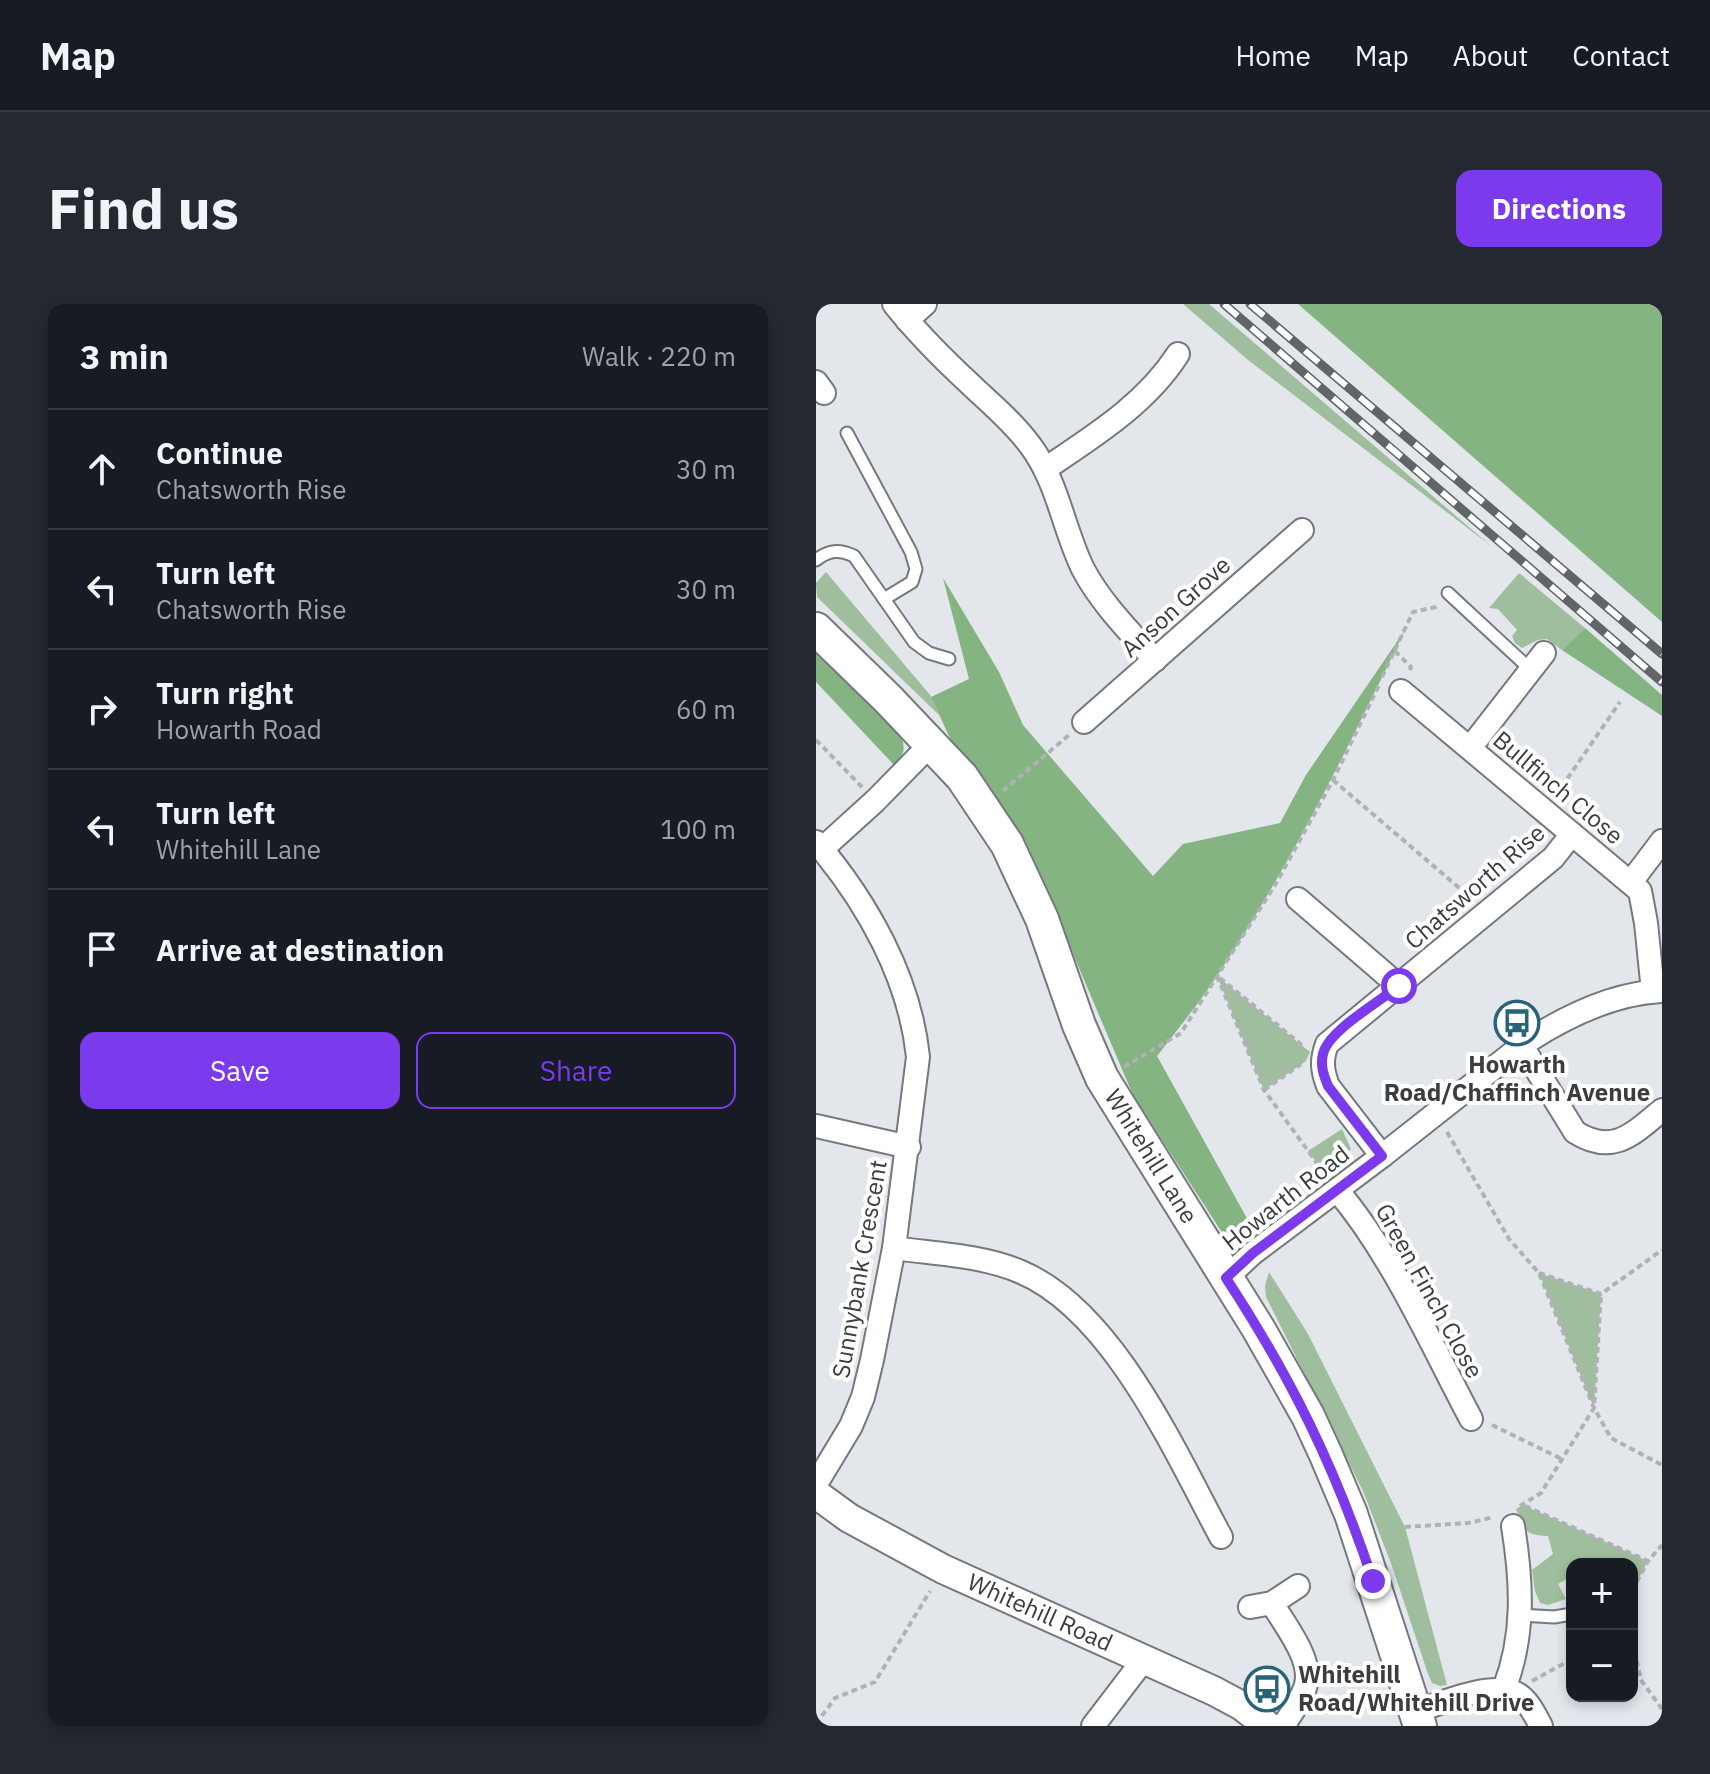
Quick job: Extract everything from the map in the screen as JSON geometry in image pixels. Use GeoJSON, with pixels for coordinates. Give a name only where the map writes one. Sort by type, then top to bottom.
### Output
{"type":"FeatureCollection","features":[{"type":"Feature","properties":{"kind":"main road","name":"Whitehill Lane"},"geometry":{"type":"LineString","coordinates":[[816,629],[962,777],[1007,844],[1042,919],[1079,1025],[1102,1078],[1289,1381],[1326,1455],[1351,1514],[1417,1719]]}},
{"type":"Feature","properties":{"kind":"street"},"geometry":{"type":"LineString","coordinates":[[925,304],[900,312],[939,355],[1016,427],[1045,469],[1062,506],[1083,568],[1098,594],[1155,660]]}},
{"type":"Feature","properties":{"kind":"street"},"geometry":{"type":"LineString","coordinates":[[1045,469],[1115,421],[1154,384],[1178,354]]}},
{"type":"Feature","properties":{"kind":"street","name":"Anson Grove"},"geometry":{"type":"LineString","coordinates":[[1084,722],[1302,530]]}},
{"type":"Feature","properties":{"kind":"street"},"geometry":{"type":"LineString","coordinates":[[1470,748],[1538,662]]}},
{"type":"Feature","properties":{"kind":"street","name":"Bullfinch Close"},"geometry":{"type":"LineString","coordinates":[[1401,691],[1640,891],[1658,991]]}},
{"type":"Feature","properties":{"kind":"street"},"geometry":{"type":"LineString","coordinates":[[819,846],[875,801],[931,744]]}},
{"type":"Feature","properties":{"kind":"street","name":"Chatsworth Rise"},"geometry":{"type":"LineString","coordinates":[[1316,1054],[1336,1034],[1399,986],[1553,858],[1572,834]]}},
{"type":"Feature","properties":{"kind":"street"},"geometry":{"type":"LineString","coordinates":[[1631,882],[1662,841]]}},
{"type":"Feature","properties":{"kind":"street","name":"Sunnybank Crescent"},"geometry":{"type":"LineString","coordinates":[[816,1484],[851,1426],[863,1397],[865,1359],[894,1248],[918,1057],[916,1035],[907,1003],[873,922],[819,846]]}},
{"type":"Feature","properties":{"kind":"street"},"geometry":{"type":"LineString","coordinates":[[1298,899],[1399,986]]}},
{"type":"Feature","properties":{"kind":"street","name":"Howarth Road"},"geometry":{"type":"LineString","coordinates":[[1226,1278],[1253,1253],[1549,1028],[1609,1002],[1658,991]]}},
{"type":"Feature","properties":{"kind":"street"},"geometry":{"type":"LineString","coordinates":[[1522,1046],[1575,1132],[1586,1139],[1599,1143],[1630,1137],[1662,1110]]}},
{"type":"Feature","properties":{"kind":"street"},"geometry":{"type":"LineString","coordinates":[[1316,1054],[1328,1086],[1382,1156]]}},
{"type":"Feature","properties":{"kind":"street","name":"Sunnybank Crescent"},"geometry":{"type":"LineString","coordinates":[[816,1126],[909,1147]]}},
{"type":"Feature","properties":{"kind":"street","name":"Green Finch Close"},"geometry":{"type":"LineString","coordinates":[[1337,1190],[1359,1216],[1378,1248],[1471,1419]]}},
{"type":"Feature","properties":{"kind":"street"},"geometry":{"type":"LineString","coordinates":[[894,1248],[995,1263],[1040,1281],[1061,1296],[1098,1334],[1124,1367],[1221,1537]]}},
{"type":"Feature","properties":{"kind":"street","name":"Whitehill Road"},"geometry":{"type":"LineString","coordinates":[[816,1494],[849,1518],[943,1569],[1214,1691],[1242,1706],[1268,1726]]}},
{"type":"Feature","properties":{"kind":"street"},"geometry":{"type":"LineString","coordinates":[[1511,1516],[1522,1591],[1511,1692]]}},
{"type":"Feature","properties":{"kind":"street"},"geometry":{"type":"LineString","coordinates":[[1283,1726],[1306,1686],[1307,1672],[1303,1657],[1261,1605],[1298,1586]]}},
{"type":"Feature","properties":{"kind":"street"},"geometry":{"type":"LineString","coordinates":[[1093,1726],[1145,1658]]}},
{"type":"Feature","properties":{"kind":"street"},"geometry":{"type":"LineString","coordinates":[[1417,1719],[1451,1700],[1511,1692],[1526,1701],[1541,1726]]}},
{"type":"Feature","properties":{"kind":"lane"},"geometry":{"type":"LineString","coordinates":[[847,433],[911,552],[916,569],[912,582],[884,599]]}},
{"type":"Feature","properties":{"kind":"lane"},"geometry":{"type":"LineString","coordinates":[[816,560],[827,552],[843,551],[854,556],[914,642],[929,653],[949,659]]}},
{"type":"Feature","properties":{"kind":"lane"},"geometry":{"type":"LineString","coordinates":[[1448,593],[1538,662]]}},
{"type":"Feature","properties":{"kind":"lane"},"geometry":{"type":"LineString","coordinates":[[1520,1615],[1566,1615]]}},
{"type":"Feature","properties":{"kind":"path"},"geometry":{"type":"LineString","coordinates":[[1102,1078],[1181,1033],[1275,885],[1333,780],[1413,612],[1436,607],[1448,593]]}},
{"type":"Feature","properties":{"kind":"path"},"geometry":{"type":"LineString","coordinates":[[1546,811],[1620,702]]}},
{"type":"Feature","properties":{"kind":"path"},"geometry":{"type":"LineString","coordinates":[[992,801],[1084,722]]}},
{"type":"Feature","properties":{"kind":"path"},"geometry":{"type":"LineString","coordinates":[[816,740],[875,801]]}},
{"type":"Feature","properties":{"kind":"path"},"geometry":{"type":"LineString","coordinates":[[1333,780],[1488,913]]}},
{"type":"Feature","properties":{"kind":"path"},"geometry":{"type":"LineString","coordinates":[[1217,976],[1316,1054],[1264,1090]]}},
{"type":"Feature","properties":{"kind":"path"},"geometry":{"type":"LineString","coordinates":[[1217,976],[1264,1090],[1337,1190]]}},
{"type":"Feature","properties":{"kind":"path"},"geometry":{"type":"LineString","coordinates":[[1437,1112],[1509,1239],[1539,1273],[1594,1408],[1611,1438],[1662,1465]]}},
{"type":"Feature","properties":{"kind":"path"},"geometry":{"type":"LineString","coordinates":[[1601,1294],[1662,1250]]}},
{"type":"Feature","properties":{"kind":"path"},"geometry":{"type":"LineString","coordinates":[[1539,1273],[1601,1294]]}},
{"type":"Feature","properties":{"kind":"path"},"geometry":{"type":"LineString","coordinates":[[1405,1527],[1468,1523],[1511,1516],[1541,1493],[1594,1408],[1601,1294]]}},
{"type":"Feature","properties":{"kind":"path"},"geometry":{"type":"LineString","coordinates":[[1471,1419],[1498,1427],[1562,1459]]}},
{"type":"Feature","properties":{"kind":"path"},"geometry":{"type":"LineString","coordinates":[[1523,1505],[1648,1561]]}},
{"type":"Feature","properties":{"kind":"path"},"geometry":{"type":"LineString","coordinates":[[1638,1580],[1648,1561],[1662,1545]]}},
{"type":"Feature","properties":{"kind":"path"},"geometry":{"type":"LineString","coordinates":[[816,1724],[835,1698],[875,1682],[943,1569]]}},
{"type":"Feature","properties":{"kind":"path"},"geometry":{"type":"LineString","coordinates":[[1511,1692],[1566,1662]]}},
{"type":"Feature","properties":{"kind":"path"},"geometry":{"type":"LineString","coordinates":[[1638,1667],[1641,1680],[1662,1709]]}},
{"type":"Feature","properties":{"kind":"green space"},"geometry":{"type":"Polygon","coordinates":[[[1183,304],[1209,304],[1491,546],[1248,360],[1183,304]]]}},
{"type":"Feature","properties":{"kind":"green space"},"geometry":{"type":"Polygon","coordinates":[[[1298,304],[1662,304],[1662,622],[1298,304]]]}},
{"type":"Feature","properties":{"kind":"green space"},"geometry":{"type":"Polygon","coordinates":[[[826,572],[931,696],[939,715],[817,597],[816,583],[826,572]]]}},
{"type":"Feature","properties":{"kind":"green space"},"geometry":{"type":"Polygon","coordinates":[[[1519,573],[1585,628],[1562,650],[1547,639],[1522,648],[1512,636],[1517,630],[1498,609],[1489,608],[1519,573]]]}},
{"type":"Feature","properties":{"kind":"green space"},"geometry":{"type":"Polygon","coordinates":[[[943,578],[999,672],[1023,725],[1153,876],[1183,844],[1280,823],[1306,775],[1405,630],[1340,762],[1270,890],[1212,984],[1157,1056],[1254,1231],[1238,1236],[1221,1231],[1133,1095],[1045,888],[986,790],[955,749],[931,697],[969,679],[943,578]]]}},
{"type":"Feature","properties":{"kind":"green space"},"geometry":{"type":"Polygon","coordinates":[[[1585,628],[1662,695],[1662,716],[1562,650],[1585,628]]]}},
{"type":"Feature","properties":{"kind":"green space"},"geometry":{"type":"Polygon","coordinates":[[[816,653],[901,736],[903,752],[894,765],[816,682],[816,653]]]}},
{"type":"Feature","properties":{"kind":"green space"},"geometry":{"type":"Polygon","coordinates":[[[1217,976],[1310,1052],[1306,1061],[1264,1090],[1217,976]]]}},
{"type":"Feature","properties":{"kind":"green space"},"geometry":{"type":"Polygon","coordinates":[[[1342,1129],[1351,1149],[1326,1175],[1308,1151],[1342,1129]]]}},
{"type":"Feature","properties":{"kind":"green space"},"geometry":{"type":"Polygon","coordinates":[[[1269,1272],[1308,1334],[1405,1527],[1447,1685],[1432,1683],[1428,1674],[1363,1491],[1266,1297],[1269,1272]]]}},
{"type":"Feature","properties":{"kind":"green space"},"geometry":{"type":"Polygon","coordinates":[[[1539,1273],[1601,1294],[1594,1408],[1539,1273]]]}},
{"type":"Feature","properties":{"kind":"green space"},"geometry":{"type":"Polygon","coordinates":[[[1523,1505],[1648,1561],[1638,1580],[1638,1558],[1566,1558],[1566,1579],[1558,1584],[1566,1599],[1548,1605],[1540,1603],[1532,1570],[1553,1554],[1548,1536],[1529,1532],[1516,1509],[1523,1505]]]}},
{"type":"Feature","properties":{"kind":"railway"},"geometry":{"type":"LineString","coordinates":[[1224,304],[1662,682]]}},
{"type":"Feature","properties":{"kind":"railway"},"geometry":{"type":"LineString","coordinates":[[1250,304],[1662,654]]}},
{"type":"Feature","properties":{"kind":"place","name":"Howarth Road/Chaffinch Avenue"},"geometry":{"type":"Point","coordinates":[1517,1023]}},
{"type":"Feature","properties":{"kind":"place","name":"Whitehill Road/Whitehill Drive"},"geometry":{"type":"Point","coordinates":[1267,1689]}},
{"type":"Feature","properties":{"kind":"route"},"geometry":{"type":"LineString","coordinates":[[1373,1581],[1351,1514],[1308,1416],[1226,1278],[1253,1253],[1382,1156],[1328,1086],[1322,1056],[1336,1034],[1399,986]]}}]}
